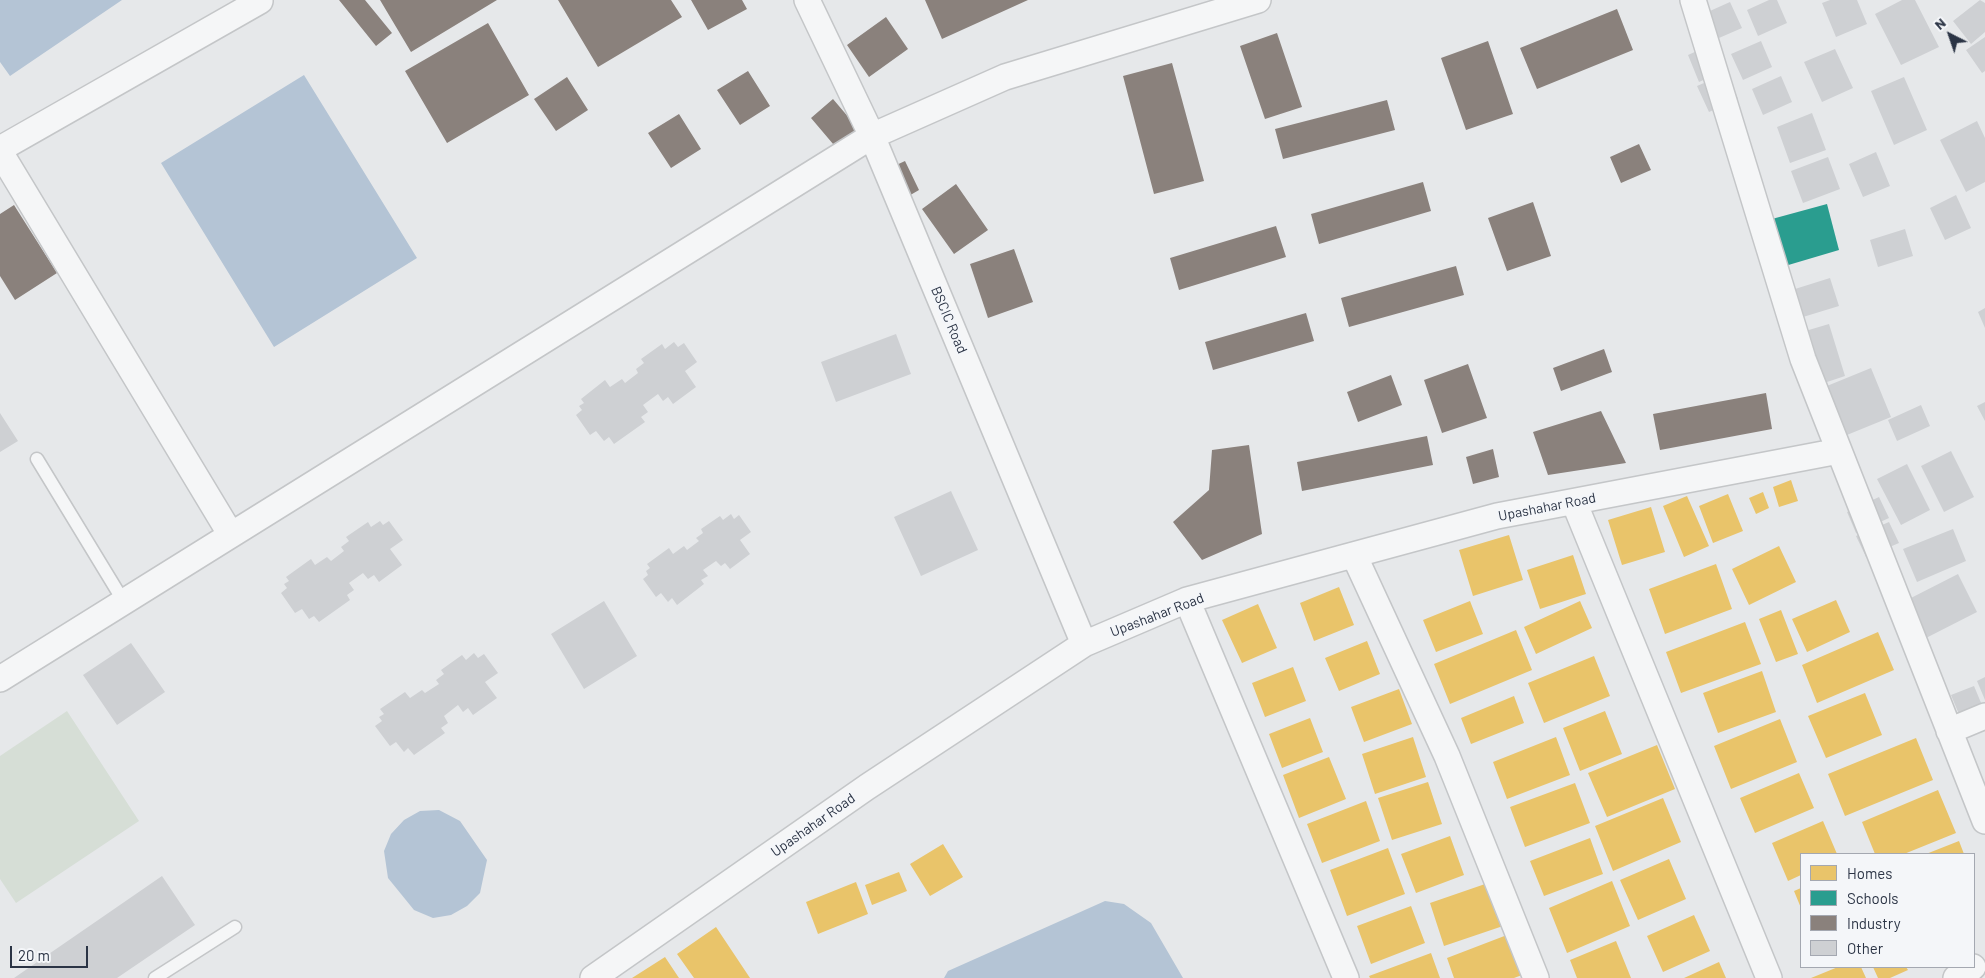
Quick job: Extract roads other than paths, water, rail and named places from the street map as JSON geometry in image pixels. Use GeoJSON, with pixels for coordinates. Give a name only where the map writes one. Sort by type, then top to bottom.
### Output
{"type":"FeatureCollection","features":[{"type":"Feature","properties":{"kind":"street"},"geometry":{"type":"LineString","coordinates":[[231,535],[0,150],[261,0]]}},
{"type":"Feature","properties":{"kind":"street","name":"BSCIC Road"},"geometry":{"type":"LineString","coordinates":[[806,0],[872,136],[1084,644]]}},
{"type":"Feature","properties":{"kind":"street"},"geometry":{"type":"LineString","coordinates":[[0,679],[872,136],[1005,77],[1258,0]]}},
{"type":"Feature","properties":{"kind":"street"},"geometry":{"type":"LineString","coordinates":[[1693,0],[1804,359],[1985,821]]}},
{"type":"Feature","properties":{"kind":"street","name":"Upashahar Road"},"geometry":{"type":"LineString","coordinates":[[593,978],[867,787],[1084,644],[1187,600],[1497,516],[1839,452]]}},
{"type":"Feature","properties":{"kind":"street"},"geometry":{"type":"LineString","coordinates":[[1574,502],[1770,978]]}},
{"type":"Feature","properties":{"kind":"street"},"geometry":{"type":"LineString","coordinates":[[1354,555],[1447,756],[1536,978]]}},
{"type":"Feature","properties":{"kind":"street"},"geometry":{"type":"LineString","coordinates":[[1187,600],[1346,978]]}},
{"type":"Feature","properties":{"kind":"street"},"geometry":{"type":"LineString","coordinates":[[1949,731],[1985,716]]}},
{"type":"Feature","properties":{"kind":"street"},"geometry":{"type":"LineString","coordinates":[[1956,978],[1972,968]]}},
{"type":"Feature","properties":{"kind":"lane"},"geometry":{"type":"LineString","coordinates":[[36,459],[124,602]]}},
{"type":"Feature","properties":{"kind":"lane"},"geometry":{"type":"LineString","coordinates":[[155,978],[235,927]]}},
{"type":"Feature","properties":{"kind":"water"},"geometry":{"type":"Polygon","coordinates":[[[0,0],[122,0],[10,76],[0,62],[0,0]]]}},
{"type":"Feature","properties":{"kind":"water"},"geometry":{"type":"Polygon","coordinates":[[[304,75],[417,258],[274,347],[161,163],[304,75]]]}},
{"type":"Feature","properties":{"kind":"water"},"geometry":{"type":"Polygon","coordinates":[[[439,810],[460,821],[487,860],[480,893],[467,906],[451,915],[433,918],[414,910],[388,878],[384,851],[391,834],[404,820],[420,811],[439,810]]]}},
{"type":"Feature","properties":{"kind":"water"},"geometry":{"type":"Polygon","coordinates":[[[1105,901],[1124,904],[1151,923],[1183,978],[944,978],[948,971],[1105,901]]]}}]}
